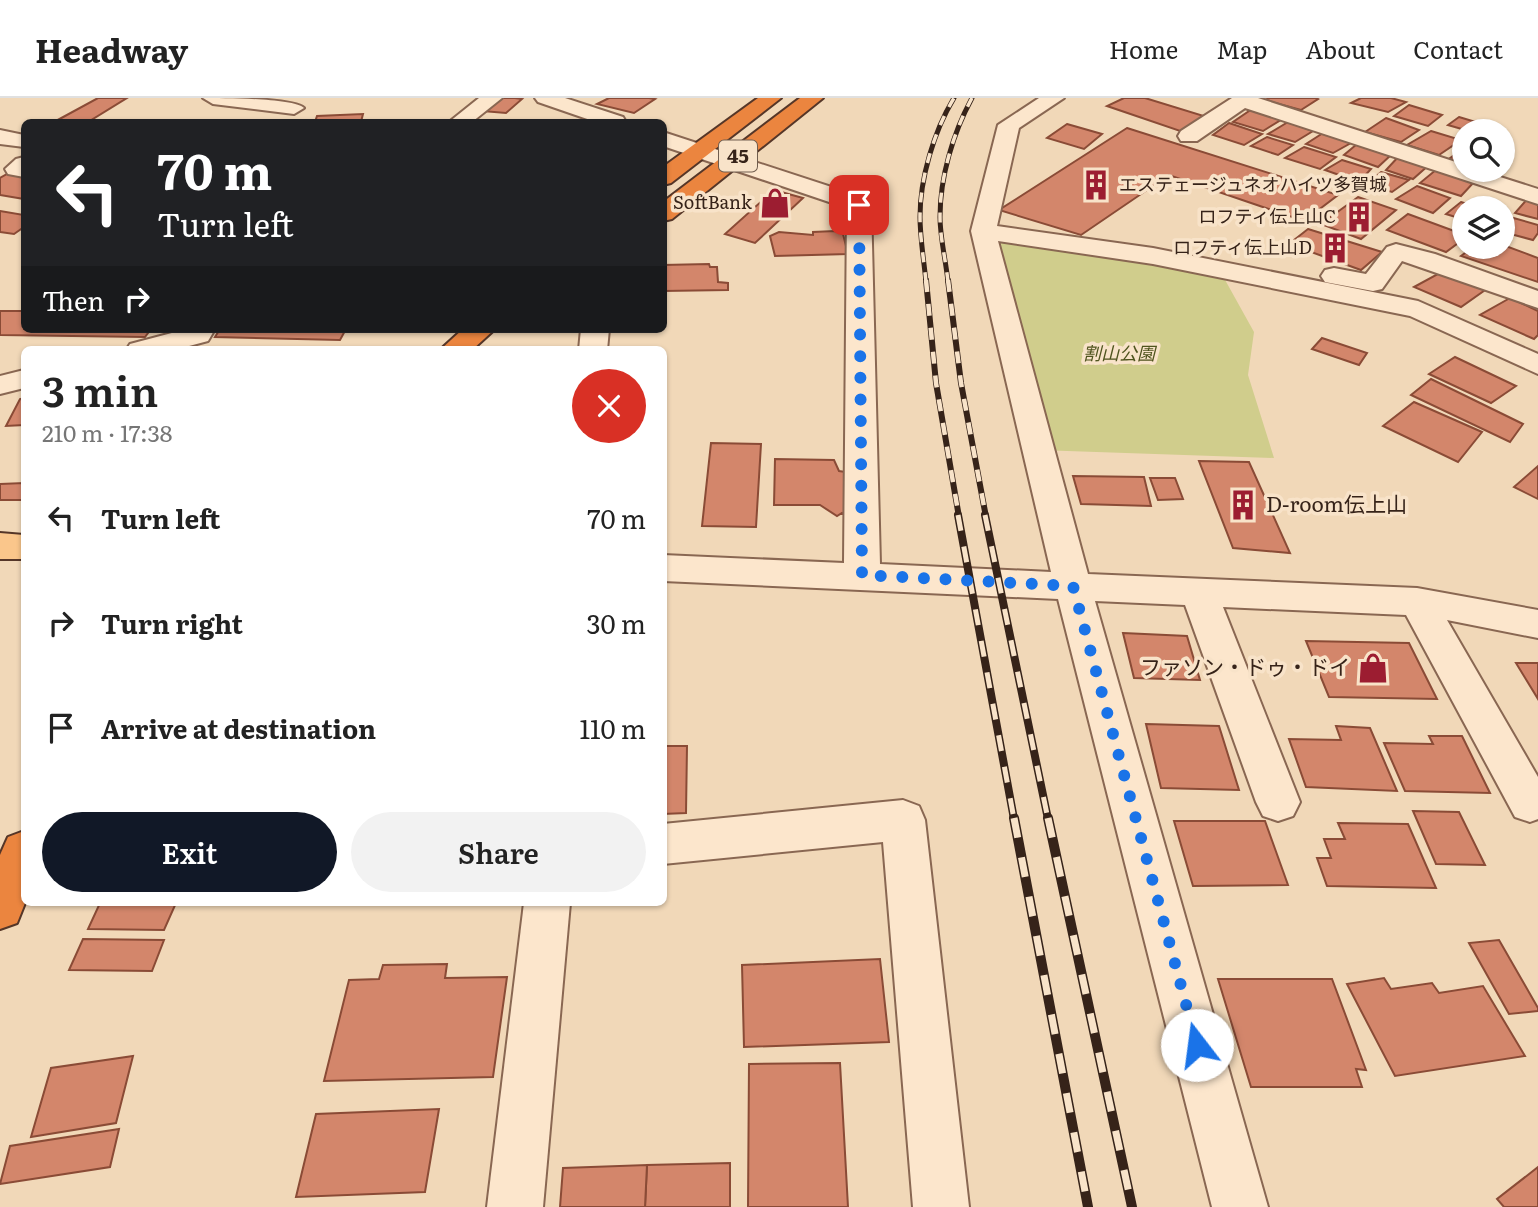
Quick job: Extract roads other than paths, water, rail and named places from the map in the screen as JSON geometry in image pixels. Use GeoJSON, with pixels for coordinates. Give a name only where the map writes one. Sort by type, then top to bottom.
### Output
{"type":"FeatureCollection","features":[{"type":"Feature","properties":{"kind":"highway","name":"45"},"geometry":{"type":"LineString","coordinates":[[667,175],[771,98]]}},
{"type":"Feature","properties":{"kind":"highway","name":"45"},"geometry":{"type":"LineString","coordinates":[[667,211],[813,98]]}},
{"type":"Feature","properties":{"kind":"highway"},"geometry":{"type":"LineString","coordinates":[[459,346],[476,333]]}},
{"type":"Feature","properties":{"kind":"highway"},"geometry":{"type":"LineString","coordinates":[[0,907],[21,859]]}},
{"type":"Feature","properties":{"kind":"main road"},"geometry":{"type":"LineString","coordinates":[[0,546],[21,547]]}},
{"type":"Feature","properties":{"kind":"street"},"geometry":{"type":"LineString","coordinates":[[213,98],[293,110]]}},
{"type":"Feature","properties":{"kind":"street"},"geometry":{"type":"LineString","coordinates":[[463,119],[492,98]]}},
{"type":"Feature","properties":{"kind":"street"},"geometry":{"type":"LineString","coordinates":[[545,98],[606,119]]}},
{"type":"Feature","properties":{"kind":"street"},"geometry":{"type":"LineString","coordinates":[[1054,98],[1009,125],[983,231],[1073,586],[1240,1207]]}},
{"type":"Feature","properties":{"kind":"street"},"geometry":{"type":"LineString","coordinates":[[1189,136],[1245,99],[1538,197]]}},
{"type":"Feature","properties":{"kind":"street"},"geometry":{"type":"LineString","coordinates":[[0,137],[21,140]]}},
{"type":"Feature","properties":{"kind":"street"},"geometry":{"type":"LineString","coordinates":[[667,140],[859,205],[862,575]]}},
{"type":"Feature","properties":{"kind":"street"},"geometry":{"type":"LineString","coordinates":[[983,231],[1153,256],[1418,309],[1538,365]]}},
{"type":"Feature","properties":{"kind":"street"},"geometry":{"type":"LineString","coordinates":[[1283,282],[1293,270],[1373,283],[1395,252],[1426,259],[1538,300]]}},
{"type":"Feature","properties":{"kind":"street"},"geometry":{"type":"LineString","coordinates":[[159,346],[197,338]]}},
{"type":"Feature","properties":{"kind":"street"},"geometry":{"type":"LineString","coordinates":[[0,385],[21,380]]}},
{"type":"Feature","properties":{"kind":"street"},"geometry":{"type":"LineString","coordinates":[[667,568],[1417,602],[1491,613],[1538,624]]}},
{"type":"Feature","properties":{"kind":"street"},"geometry":{"type":"LineString","coordinates":[[1199,592],[1279,802]]}},
{"type":"Feature","properties":{"kind":"street"},"geometry":{"type":"LineString","coordinates":[[1417,602],[1530,803]]}},
{"type":"Feature","properties":{"kind":"street"},"geometry":{"type":"LineString","coordinates":[[667,844],[903,820],[941,1207]]}},
{"type":"Feature","properties":{"kind":"street"},"geometry":{"type":"LineString","coordinates":[[515,1207],[547,906]]}},
{"type":"Feature","properties":{"kind":"railway"},"geometry":{"type":"LineString","coordinates":[[926,282],[920,225],[922,187],[934,140],[954,98]]}},
{"type":"Feature","properties":{"kind":"railway"},"geometry":{"type":"LineString","coordinates":[[948,282],[940,225],[942,186],[954,140],[972,98]]}},
{"type":"Feature","properties":{"kind":"railway"},"geometry":{"type":"LineString","coordinates":[[926,280],[936,383],[959,517]]}},
{"type":"Feature","properties":{"kind":"railway"},"geometry":{"type":"LineString","coordinates":[[948,280],[961,383],[986,517]]}},
{"type":"Feature","properties":{"kind":"railway"},"geometry":{"type":"LineString","coordinates":[[958,515],[1014,819]]}},
{"type":"Feature","properties":{"kind":"railway"},"geometry":{"type":"LineString","coordinates":[[985,515],[1048,819]]}},
{"type":"Feature","properties":{"kind":"railway"},"geometry":{"type":"LineString","coordinates":[[1014,818],[1088,1207]]}},
{"type":"Feature","properties":{"kind":"railway"},"geometry":{"type":"LineString","coordinates":[[1048,818],[1132,1207]]}},
{"type":"Feature","properties":{"kind":"place","name":"エステェージュネオハイツ多賀城"},"geometry":{"type":"Point","coordinates":[1096,185]}},
{"type":"Feature","properties":{"kind":"place","name":"SoftBank"},"geometry":{"type":"Point","coordinates":[775,203]}},
{"type":"Feature","properties":{"kind":"place","name":"ロフティ伝上山C"},"geometry":{"type":"Point","coordinates":[1359,217]}},
{"type":"Feature","properties":{"kind":"place","name":"ロフティ伝上山D"},"geometry":{"type":"Point","coordinates":[1335,248]}},
{"type":"Feature","properties":{"kind":"place","name":"D-room伝上山"},"geometry":{"type":"Point","coordinates":[1243,505]}},
{"type":"Feature","properties":{"kind":"place","name":"ファソン・ドゥ・ドイ"},"geometry":{"type":"Point","coordinates":[1373,668]}},
{"type":"Feature","properties":{"kind":"park label","name":"割山公園"},"geometry":{"type":"Point","coordinates":[1119,354]}}]}
